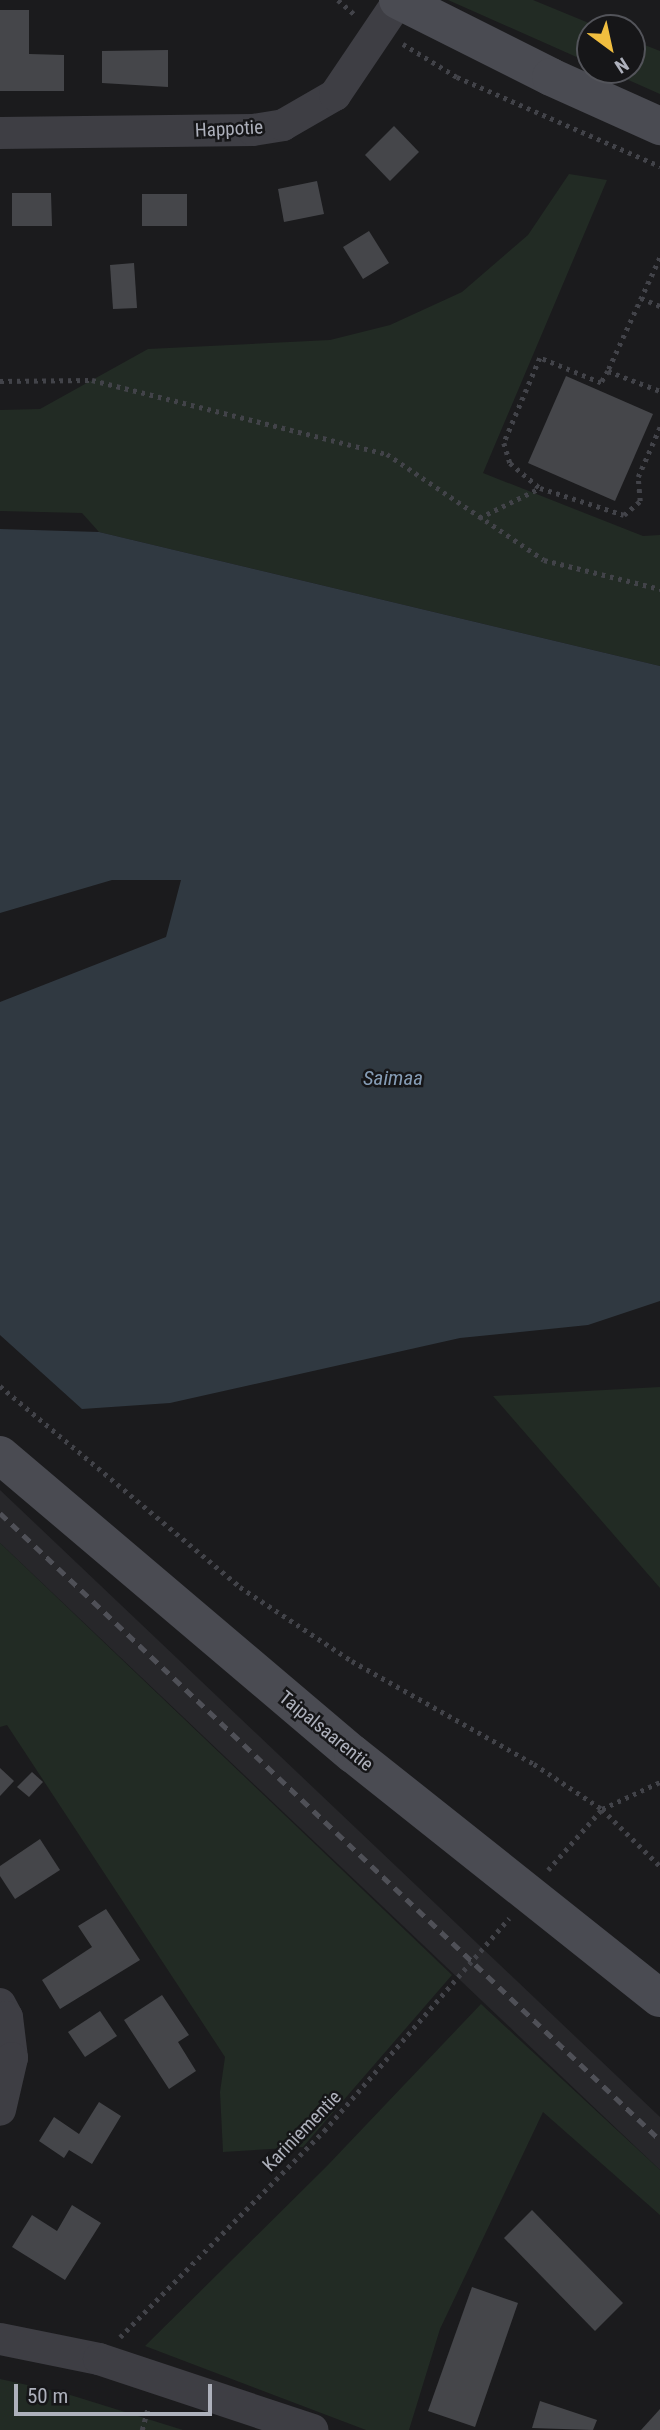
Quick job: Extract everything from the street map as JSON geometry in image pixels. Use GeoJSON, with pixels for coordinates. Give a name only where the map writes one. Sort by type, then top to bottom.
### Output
{"type":"FeatureCollection","features":[{"type":"Feature","properties":{"kind":"main road"},"geometry":{"type":"LineString","coordinates":[[398,0],[551,77],[660,126]]}},
{"type":"Feature","properties":{"kind":"main road","name":"Taipalsaarentie"},"geometry":{"type":"LineString","coordinates":[[0,1455],[353,1754],[660,1998]]}},
{"type":"Feature","properties":{"kind":"street","name":"Happotie"},"geometry":{"type":"LineString","coordinates":[[0,133],[253,130],[283,125],[335,95],[398,0]]}},
{"type":"Feature","properties":{"kind":"street"},"geometry":{"type":"LineString","coordinates":[[0,2004],[7,2017],[12,2058],[0,2110]]}},
{"type":"Feature","properties":{"kind":"street"},"geometry":{"type":"LineString","coordinates":[[0,2339],[99,2359],[312,2430]]}},
{"type":"Feature","properties":{"kind":"path"},"geometry":{"type":"LineString","coordinates":[[338,0],[347,2],[354,14]]}},
{"type":"Feature","properties":{"kind":"path"},"geometry":{"type":"LineString","coordinates":[[660,258],[601,383],[540,358],[504,443],[510,463],[540,488],[624,515],[640,501],[638,477],[660,427]]}},
{"type":"Feature","properties":{"kind":"path"},"geometry":{"type":"LineString","coordinates":[[641,298],[660,306]]}},
{"type":"Feature","properties":{"kind":"path"},"geometry":{"type":"LineString","coordinates":[[608,371],[660,391]]}},
{"type":"Feature","properties":{"kind":"path"},"geometry":{"type":"LineString","coordinates":[[0,382],[92,380],[387,454],[544,560],[660,589]]}},
{"type":"Feature","properties":{"kind":"path"},"geometry":{"type":"LineString","coordinates":[[479,518],[540,488]]}},
{"type":"Feature","properties":{"kind":"path"},"geometry":{"type":"LineString","coordinates":[[0,1386],[240,1587],[352,1661],[534,1764],[602,1809],[660,1866]]}},
{"type":"Feature","properties":{"kind":"path"},"geometry":{"type":"LineString","coordinates":[[542,1877],[602,1809],[660,1782]]}},
{"type":"Feature","properties":{"kind":"path"},"geometry":{"type":"LineString","coordinates":[[653,1858],[660,1860]]}},
{"type":"Feature","properties":{"kind":"path","name":"Kariniementie"},"geometry":{"type":"LineString","coordinates":[[99,2359],[324,2131],[514,1912]]}},
{"type":"Feature","properties":{"kind":"path"},"geometry":{"type":"LineString","coordinates":[[142,2430],[146,2406],[160,2410]]}},
{"type":"Feature","properties":{"kind":"shaded area"},"geometry":{"type":"Polygon","coordinates":[[[448,0],[533,0],[576,18],[576,57],[448,0]]]}},
{"type":"Feature","properties":{"kind":"shaded area"},"geometry":{"type":"Polygon","coordinates":[[[646,46],[660,51],[660,94],[638,84],[646,84],[646,46]]]}},
{"type":"Feature","properties":{"kind":"shaded area"},"geometry":{"type":"Polygon","coordinates":[[[569,174],[607,180],[483,473],[643,536],[660,535],[660,666],[99,532],[82,513],[0,511],[0,410],[40,409],[148,349],[330,340],[390,325],[462,292],[528,235],[569,174]]]}},
{"type":"Feature","properties":{"kind":"shaded area"},"geometry":{"type":"Polygon","coordinates":[[[660,1387],[660,1588],[493,1396],[660,1387]]]}},
{"type":"Feature","properties":{"kind":"shaded area"},"geometry":{"type":"Polygon","coordinates":[[[0,1490],[660,2117],[660,2170],[0,1543],[0,1490]]]}},
{"type":"Feature","properties":{"kind":"shaded area"},"geometry":{"type":"Polygon","coordinates":[[[0,1543],[452,1975],[303,2147],[223,2152],[220,2092],[225,2057],[7,1725],[0,1727],[0,1543]]]}},
{"type":"Feature","properties":{"kind":"shaded area"},"geometry":{"type":"Polygon","coordinates":[[[481,2004],[660,2170],[660,2215],[543,2112],[440,2329],[409,2430],[366,2430],[145,2346],[327,2166],[481,2004]]]}},
{"type":"Feature","properties":{"kind":"shaded area"},"geometry":{"type":"Polygon","coordinates":[[[0,2379],[64,2393],[183,2430],[0,2430],[0,2379]]]}},
{"type":"Feature","properties":{"kind":"water","name":"Saimaa"},"geometry":{"type":"Polygon","coordinates":[[[0,529],[99,532],[660,666],[660,1301],[588,1325],[460,1338],[170,1403],[82,1409],[0,1335],[0,1002],[166,937],[181,880],[112,880],[0,913],[0,529]]]}},
{"type":"Feature","properties":{"kind":"building"},"geometry":{"type":"Polygon","coordinates":[[[0,10],[29,10],[29,54],[64,55],[64,91],[0,91],[0,10]]]}},
{"type":"Feature","properties":{"kind":"building"},"geometry":{"type":"Polygon","coordinates":[[[168,50],[168,87],[102,83],[102,51],[168,50]]]}},
{"type":"Feature","properties":{"kind":"building"},"geometry":{"type":"Polygon","coordinates":[[[394,126],[419,152],[390,181],[365,155],[394,126]]]}},
{"type":"Feature","properties":{"kind":"building"},"geometry":{"type":"Polygon","coordinates":[[[317,181],[324,214],[284,222],[278,189],[317,181]]]}},
{"type":"Feature","properties":{"kind":"building"},"geometry":{"type":"Polygon","coordinates":[[[12,193],[51,193],[52,226],[12,226],[12,193]]]}},
{"type":"Feature","properties":{"kind":"building"},"geometry":{"type":"Polygon","coordinates":[[[142,194],[187,194],[187,226],[142,226],[142,194]]]}},
{"type":"Feature","properties":{"kind":"building"},"geometry":{"type":"Polygon","coordinates":[[[369,231],[389,263],[363,279],[343,247],[369,231]]]}},
{"type":"Feature","properties":{"kind":"building"},"geometry":{"type":"Polygon","coordinates":[[[134,263],[137,308],[113,309],[110,265],[134,263]]]}},
{"type":"Feature","properties":{"kind":"building"},"geometry":{"type":"Polygon","coordinates":[[[566,376],[653,414],[615,501],[528,463],[566,376]]]}},
{"type":"Feature","properties":{"kind":"building"},"geometry":{"type":"Polygon","coordinates":[[[0,1768],[14,1781],[0,1796],[0,1768]]]}},
{"type":"Feature","properties":{"kind":"building"},"geometry":{"type":"Polygon","coordinates":[[[32,1772],[43,1782],[29,1797],[17,1787],[32,1772]]]}},
{"type":"Feature","properties":{"kind":"building"},"geometry":{"type":"Polygon","coordinates":[[[40,1839],[60,1870],[15,1899],[0,1876],[0,1866],[40,1839]]]}},
{"type":"Feature","properties":{"kind":"building"},"geometry":{"type":"Polygon","coordinates":[[[106,1909],[140,1960],[60,2009],[42,1980],[92,1947],[78,1926],[106,1909]]]}},
{"type":"Feature","properties":{"kind":"building"},"geometry":{"type":"Polygon","coordinates":[[[162,1995],[189,2035],[178,2042],[196,2071],[169,2089],[124,2020],[162,1995]]]}},
{"type":"Feature","properties":{"kind":"building"},"geometry":{"type":"Polygon","coordinates":[[[100,2011],[117,2036],[85,2057],[68,2032],[100,2011]]]}},
{"type":"Feature","properties":{"kind":"building"},"geometry":{"type":"Polygon","coordinates":[[[99,2102],[121,2116],[92,2164],[69,2150],[64,2158],[39,2141],[54,2117],[79,2134],[99,2102]]]}},
{"type":"Feature","properties":{"kind":"building"},"geometry":{"type":"Polygon","coordinates":[[[72,2205],[101,2223],[65,2280],[12,2247],[32,2215],[57,2231],[72,2205]]]}},
{"type":"Feature","properties":{"kind":"building"},"geometry":{"type":"Polygon","coordinates":[[[532,2210],[623,2303],[595,2331],[504,2238],[532,2210]]]}},
{"type":"Feature","properties":{"kind":"building"},"geometry":{"type":"Polygon","coordinates":[[[472,2287],[518,2303],[475,2427],[428,2411],[472,2287]]]}},
{"type":"Feature","properties":{"kind":"building"},"geometry":{"type":"Polygon","coordinates":[[[540,2401],[597,2420],[593,2430],[532,2428],[540,2401]]]}},
{"type":"Feature","properties":{"kind":"building"},"geometry":{"type":"Polygon","coordinates":[[[660,2409],[660,2430],[641,2430],[660,2409]]]}},
{"type":"Feature","properties":{"kind":"railway"},"geometry":{"type":"LineString","coordinates":[[0,1513],[660,2140]]}}]}
